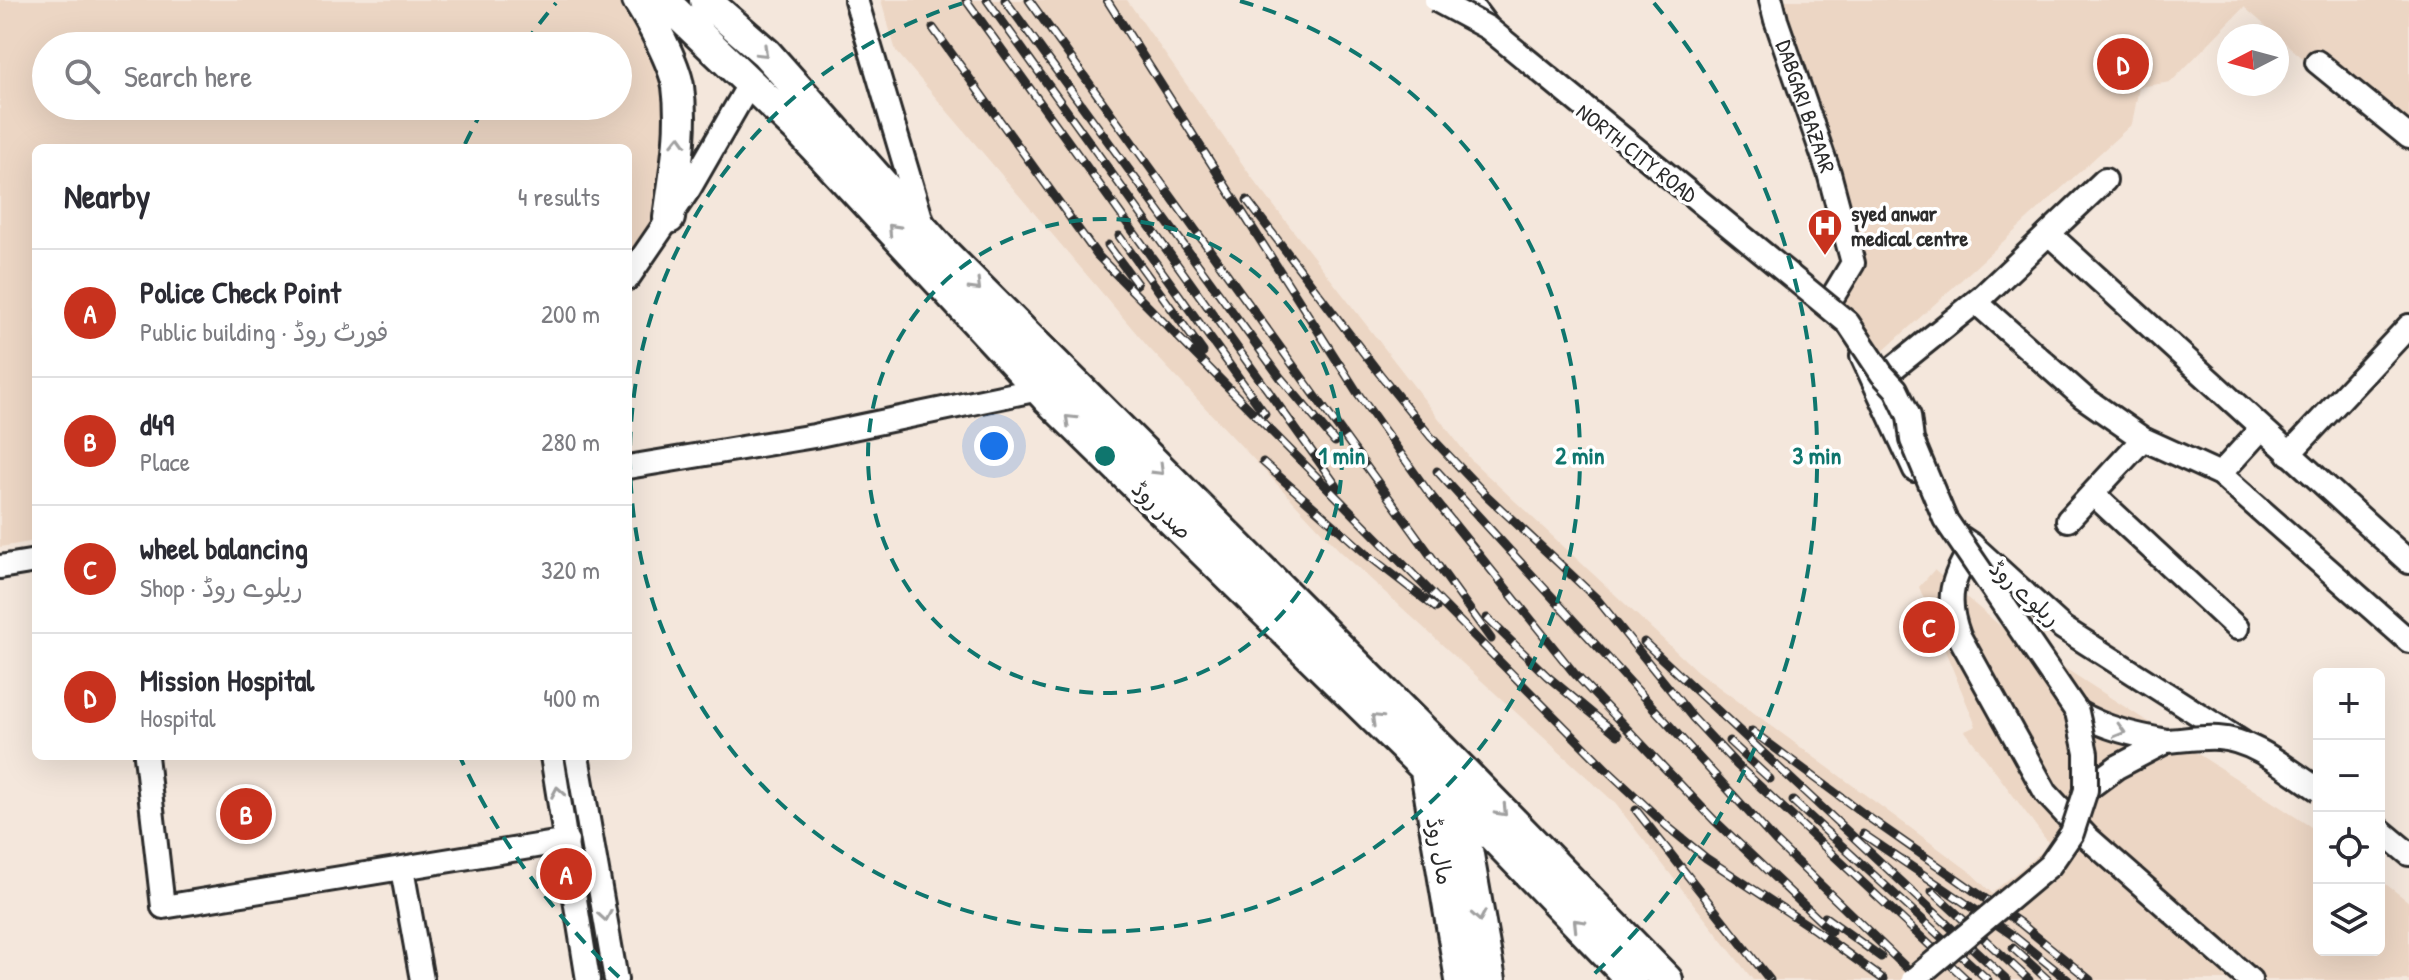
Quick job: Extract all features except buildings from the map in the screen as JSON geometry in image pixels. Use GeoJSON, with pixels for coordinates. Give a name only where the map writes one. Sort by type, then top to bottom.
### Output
{"type":"FeatureCollection","features":[{"type":"Feature","properties":{"kind":"main road"},"geometry":{"type":"LineString","coordinates":[[638,0],[651,21],[678,83],[680,144],[669,218]]}},
{"type":"Feature","properties":{"kind":"main road","name":"صدر روڈ"},"geometry":{"type":"LineString","coordinates":[[663,0],[750,83],[891,228],[1039,389],[1667,980]]}},
{"type":"Feature","properties":{"kind":"main road","name":"صدر روڈ"},"geometry":{"type":"LineString","coordinates":[[705,0],[766,53],[926,234],[1414,723]]}},
{"type":"Feature","properties":{"kind":"main road","name":"مال روڈ"},"geometry":{"type":"LineString","coordinates":[[1414,723],[1437,762],[1461,980]]}},
{"type":"Feature","properties":{"kind":"main road","name":"صدر روڈ"},"geometry":{"type":"LineString","coordinates":[[1437,762],[1459,801],[1632,980]]}},
{"type":"Feature","properties":{"kind":"main road","name":"مال روڈ"},"geometry":{"type":"LineString","coordinates":[[1459,801],[1490,980]]}},
{"type":"Feature","properties":{"kind":"street"},"geometry":{"type":"LineString","coordinates":[[856,0],[926,234]]}},
{"type":"Feature","properties":{"kind":"street"},"geometry":{"type":"LineString","coordinates":[[1436,0],[1488,28],[1848,323],[1882,374],[1896,389],[1909,416],[1912,440],[1945,519],[2077,712],[2086,753],[2086,790],[2072,833],[2050,865],[1913,980]]}},
{"type":"Feature","properties":{"kind":"street","name":"NORTH CITY ROAD"},"geometry":{"type":"LineString","coordinates":[[1447,0],[1642,159],[1830,301]]}},
{"type":"Feature","properties":{"kind":"street"},"geometry":{"type":"LineString","coordinates":[[1467,0],[1488,28]]}},
{"type":"Feature","properties":{"kind":"street","name":"DABGARI BAZAAR"},"geometry":{"type":"LineString","coordinates":[[1771,0],[1829,173],[1853,263],[1830,301]]}},
{"type":"Feature","properties":{"kind":"street"},"geometry":{"type":"LineString","coordinates":[[2317,62],[2409,137]]}},
{"type":"Feature","properties":{"kind":"street"},"geometry":{"type":"LineString","coordinates":[[632,272],[689,189],[750,83]]}},
{"type":"Feature","properties":{"kind":"street"},"geometry":{"type":"LineString","coordinates":[[1875,383],[1976,302],[2105,180]]}},
{"type":"Feature","properties":{"kind":"street"},"geometry":{"type":"LineString","coordinates":[[2049,234],[2409,562]]}},
{"type":"Feature","properties":{"kind":"street","name":"ریلوے روڈ"},"geometry":{"type":"LineString","coordinates":[[1830,301],[1875,383],[1906,453],[1947,528],[1972,545],[2063,628],[2313,788]]}},
{"type":"Feature","properties":{"kind":"street"},"geometry":{"type":"LineString","coordinates":[[1976,302],[2083,397],[2143,439],[2220,474],[2409,641]]}},
{"type":"Feature","properties":{"kind":"street"},"geometry":{"type":"LineString","coordinates":[[2289,454],[2409,326]]}},
{"type":"Feature","properties":{"kind":"street"},"geometry":{"type":"LineString","coordinates":[[632,466],[814,436],[1039,389]]}},
{"type":"Feature","properties":{"kind":"street"},"geometry":{"type":"LineString","coordinates":[[2220,474],[2261,429]]}},
{"type":"Feature","properties":{"kind":"street"},"geometry":{"type":"LineString","coordinates":[[2068,520],[2143,439]]}},
{"type":"Feature","properties":{"kind":"street"},"geometry":{"type":"LineString","coordinates":[[2093,494],[2237,628]]}},
{"type":"Feature","properties":{"kind":"street"},"geometry":{"type":"LineString","coordinates":[[1972,545],[1952,581],[1952,618],[2039,782],[2087,837],[2250,980]]}},
{"type":"Feature","properties":{"kind":"street"},"geometry":{"type":"LineString","coordinates":[[0,567],[32,562]]}},
{"type":"Feature","properties":{"kind":"street"},"geometry":{"type":"LineString","coordinates":[[2077,712],[2095,723],[2124,733],[2167,741],[2219,737],[2233,740],[2258,751],[2313,788]]}},
{"type":"Feature","properties":{"kind":"street"},"geometry":{"type":"LineString","coordinates":[[2086,790],[2117,767],[2167,741]]}},
{"type":"Feature","properties":{"kind":"street"},"geometry":{"type":"LineString","coordinates":[[146,760],[163,907],[567,841]]}},
{"type":"Feature","properties":{"kind":"street"},"geometry":{"type":"LineString","coordinates":[[553,760],[588,980]]}},
{"type":"Feature","properties":{"kind":"street"},"geometry":{"type":"LineString","coordinates":[[578,760],[616,980]]}},
{"type":"Feature","properties":{"kind":"street"},"geometry":{"type":"LineString","coordinates":[[2385,834],[2409,856]]}},
{"type":"Feature","properties":{"kind":"street"},"geometry":{"type":"LineString","coordinates":[[2385,841],[2409,856]]}},
{"type":"Feature","properties":{"kind":"street"},"geometry":{"type":"LineString","coordinates":[[402,869],[422,980]]}},
{"type":"Feature","properties":{"kind":"shaded area"},"geometry":{"type":"Polygon","coordinates":[[[0,0],[638,0],[678,83],[669,218],[632,270],[632,144],[32,144],[32,542],[0,547],[0,0]]]}},
{"type":"Feature","properties":{"kind":"shaded area"},"geometry":{"type":"Polygon","coordinates":[[[881,0],[1127,0],[1253,179],[1472,461],[1697,671],[1969,871],[2082,980],[1753,980],[1614,802],[1340,551],[1149,348],[896,51],[881,0]]]}},
{"type":"Feature","properties":{"kind":"shaded area"},"geometry":{"type":"Polygon","coordinates":[[[1771,0],[2409,0],[2409,131],[2326,54],[2312,66],[2289,46],[2289,24],[2264,24],[2244,7],[2227,24],[2217,24],[2217,35],[2171,82],[2139,87],[2132,124],[1868,365],[1830,301],[1853,262],[1771,0]]]}},
{"type":"Feature","properties":{"kind":"shaded area"},"geometry":{"type":"Polygon","coordinates":[[[1934,570],[2004,629],[2313,828],[2313,956],[2385,956],[2385,884],[2409,902],[2409,980],[2085,980],[1993,892],[2050,845],[1965,731],[1976,726],[1919,587],[1934,570]]]}},
{"type":"Feature","properties":{"kind":"railway"},"geometry":{"type":"LineString","coordinates":[[966,0],[1265,414]]}},
{"type":"Feature","properties":{"kind":"railway"},"geometry":{"type":"LineString","coordinates":[[987,0],[1338,488]]}},
{"type":"Feature","properties":{"kind":"railway"},"geometry":{"type":"LineString","coordinates":[[1005,0],[1280,377],[1335,442]]}},
{"type":"Feature","properties":{"kind":"railway"},"geometry":{"type":"LineString","coordinates":[[1029,0],[1491,639]]}},
{"type":"Feature","properties":{"kind":"railway"},"geometry":{"type":"LineString","coordinates":[[1107,0],[1359,395],[1426,489],[1574,673],[1714,820],[1831,931]]}},
{"type":"Feature","properties":{"kind":"railway"},"geometry":{"type":"LineString","coordinates":[[933,28],[1097,255],[1607,770],[1706,858],[1883,979]]}},
{"type":"Feature","properties":{"kind":"railway"},"geometry":{"type":"LineString","coordinates":[[1247,200],[1431,437],[1487,496],[1597,599],[1693,718],[1737,765],[1967,980]]}},
{"type":"Feature","properties":{"kind":"railway"},"geometry":{"type":"LineString","coordinates":[[1119,236],[1203,352]]}},
{"type":"Feature","properties":{"kind":"railway"},"geometry":{"type":"LineString","coordinates":[[1108,245],[1137,284]]}},
{"type":"Feature","properties":{"kind":"railway"},"geometry":{"type":"LineString","coordinates":[[1263,462],[1369,556],[1436,608]]}},
{"type":"Feature","properties":{"kind":"railway"},"geometry":{"type":"LineString","coordinates":[[1437,471],[1776,842],[1919,980]]}},
{"type":"Feature","properties":{"kind":"railway"},"geometry":{"type":"LineString","coordinates":[[1487,618],[1547,676],[1618,735]]}},
{"type":"Feature","properties":{"kind":"railway"},"geometry":{"type":"LineString","coordinates":[[1644,642],[2007,980]]}},
{"type":"Feature","properties":{"kind":"railway"},"geometry":{"type":"LineString","coordinates":[[1752,731],[2020,923],[2090,980]]}},
{"type":"Feature","properties":{"kind":"railway"},"geometry":{"type":"LineString","coordinates":[[1729,741],[1770,779]]}},
{"type":"Feature","properties":{"kind":"railway"},"geometry":{"type":"LineString","coordinates":[[1793,801],[1988,980]]}},
{"type":"Feature","properties":{"kind":"railway"},"geometry":{"type":"LineString","coordinates":[[1636,810],[1770,980]]}},
{"type":"Feature","properties":{"kind":"railway"},"geometry":{"type":"LineString","coordinates":[[1863,834],[2011,934],[2068,980]]}},
{"type":"Feature","properties":{"kind":"railway"},"geometry":{"type":"LineString","coordinates":[[1932,891],[2029,980]]}},
{"type":"Feature","properties":{"kind":"railway"},"geometry":{"type":"LineString","coordinates":[[1825,917],[1881,957]]}},
{"type":"Feature","properties":{"kind":"railway"},"geometry":{"type":"LineString","coordinates":[[2013,948],[2048,980]]}},
{"type":"Feature","properties":{"kind":"place","name":"Mission Hospital"},"geometry":{"type":"Point","coordinates":[2123,64]}},
{"type":"Feature","properties":{"kind":"place","name":"syed anwar medical centre"},"geometry":{"type":"Point","coordinates":[1825,257]}},
{"type":"Feature","properties":{"kind":"place","name":"wheel balancing"},"geometry":{"type":"Point","coordinates":[1929,627]}},
{"type":"Feature","properties":{"kind":"place","name":"d49"},"geometry":{"type":"Point","coordinates":[246,814]}},
{"type":"Feature","properties":{"kind":"place","name":"Police Check Point"},"geometry":{"type":"Point","coordinates":[566,874]}}]}
